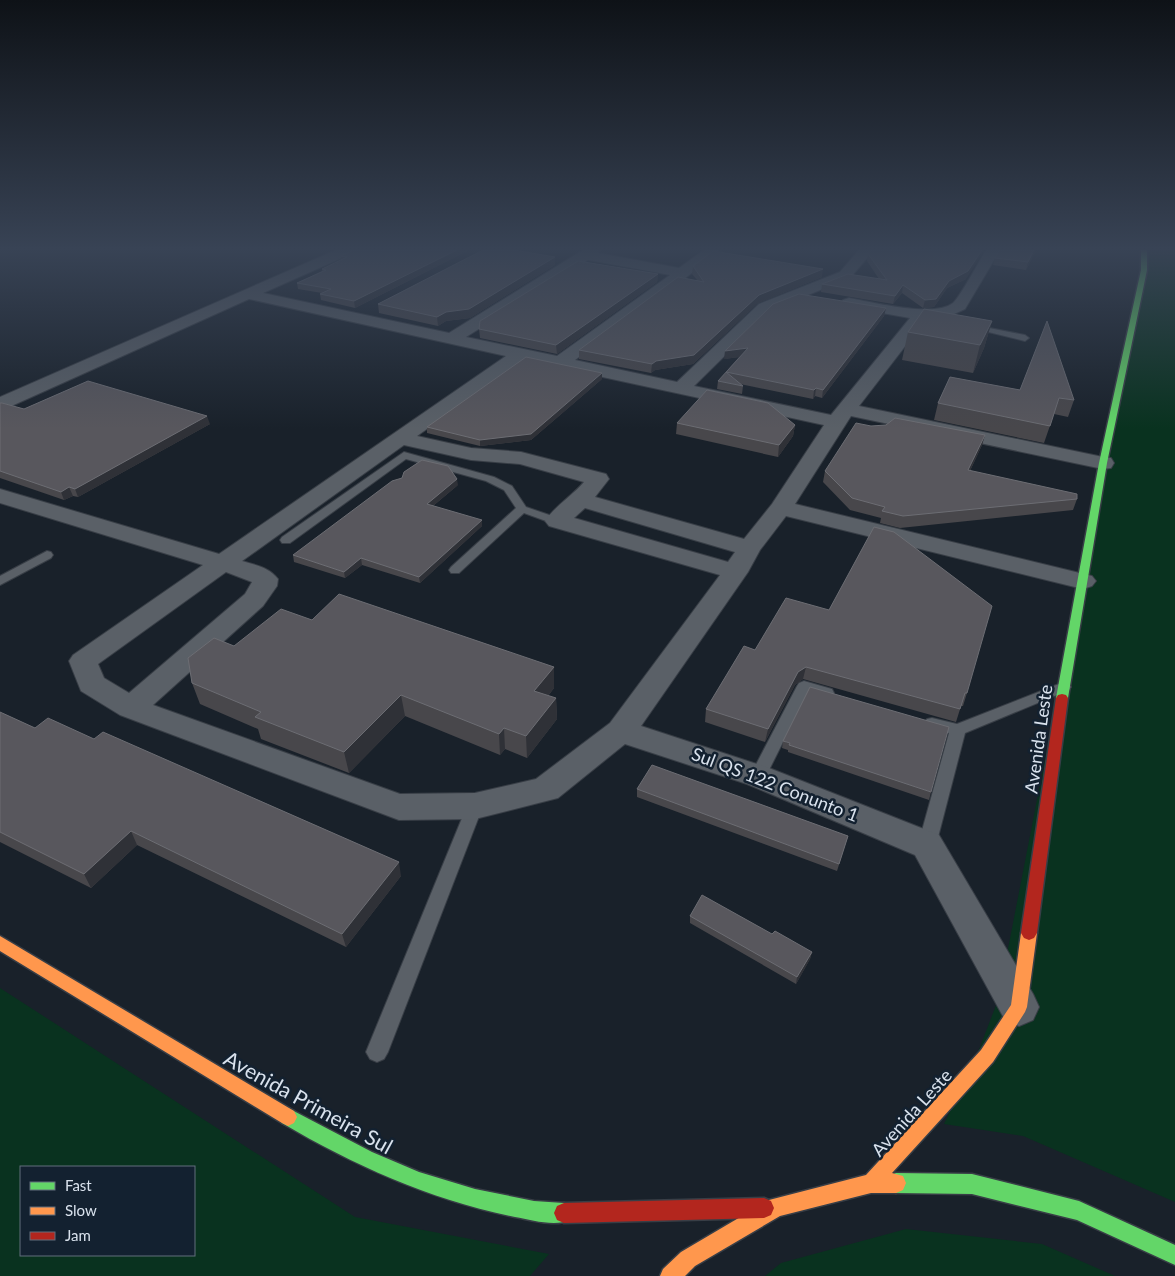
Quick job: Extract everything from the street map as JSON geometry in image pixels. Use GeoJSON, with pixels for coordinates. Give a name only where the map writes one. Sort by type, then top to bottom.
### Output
{"type":"FeatureCollection","features":[{"type":"Feature","properties":{"kind":"main road","name":"Avenida Leste"},"geometry":{"type":"LineString","coordinates":[[871,1183],[988,1056],[1019,1007],[1064,687],[1103,463],[1136,310]]}},
{"type":"Feature","properties":{"kind":"main road","name":"Avenida Primeira Sul"},"geometry":{"type":"LineString","coordinates":[[0,943],[308,1129],[389,1170],[467,1198],[545,1213],[776,1208]]}},
{"type":"Feature","properties":{"kind":"main road"},"geometry":{"type":"LineString","coordinates":[[670,1276],[688,1259],[776,1208],[871,1183],[972,1184],[1079,1210],[1175,1255]]}},
{"type":"Feature","properties":{"kind":"street"},"geometry":{"type":"LineString","coordinates":[[0,404],[211,310]]}},
{"type":"Feature","properties":{"kind":"street"},"geometry":{"type":"LineString","coordinates":[[315,310],[681,388],[1103,463]]}},
{"type":"Feature","properties":{"kind":"street"},"geometry":{"type":"LineString","coordinates":[[352,318],[368,310]]}},
{"type":"Feature","properties":{"kind":"street"},"geometry":{"type":"LineString","coordinates":[[450,339],[497,310]]}},
{"type":"Feature","properties":{"kind":"street"},"geometry":{"type":"LineString","coordinates":[[561,362],[632,310]]}},
{"type":"Feature","properties":{"kind":"street"},"geometry":{"type":"LineString","coordinates":[[681,388],[762,310]]}},
{"type":"Feature","properties":{"kind":"street"},"geometry":{"type":"LineString","coordinates":[[887,310],[921,315],[951,310]]}},
{"type":"Feature","properties":{"kind":"street"},"geometry":{"type":"LineString","coordinates":[[520,354],[83,661],[91,684],[131,708],[399,807],[475,806],[546,789],[621,731],[735,572],[749,548],[781,508],[841,415],[921,315]]}},
{"type":"Feature","properties":{"kind":"street"},"geometry":{"type":"LineString","coordinates":[[400,438],[471,454],[521,458],[598,479],[581,500],[557,521]]}},
{"type":"Feature","properties":{"kind":"street"},"geometry":{"type":"LineString","coordinates":[[0,496],[222,563],[256,574],[265,579],[264,586],[254,600],[131,708]]}},
{"type":"Feature","properties":{"kind":"street"},"geometry":{"type":"LineString","coordinates":[[581,500],[749,548]]}},
{"type":"Feature","properties":{"kind":"street"},"geometry":{"type":"LineString","coordinates":[[781,508],[1083,580]]}},
{"type":"Feature","properties":{"kind":"street"},"geometry":{"type":"LineString","coordinates":[[557,521],[735,572]]}},
{"type":"Feature","properties":{"kind":"street","name":"Sul QS 122 Conunto 1"},"geometry":{"type":"LineString","coordinates":[[621,731],[758,776],[927,845]]}},
{"type":"Feature","properties":{"kind":"street"},"geometry":{"type":"LineString","coordinates":[[927,845],[1019,1007]]}},
{"type":"Feature","properties":{"kind":"lane"},"geometry":{"type":"LineString","coordinates":[[921,315],[950,321]]}},
{"type":"Feature","properties":{"kind":"lane"},"geometry":{"type":"LineString","coordinates":[[959,323],[1025,338]]}},
{"type":"Feature","properties":{"kind":"lane"},"geometry":{"type":"LineString","coordinates":[[286,540],[404,455],[490,479],[508,488],[522,509],[557,521]]}},
{"type":"Feature","properties":{"kind":"lane"},"geometry":{"type":"LineString","coordinates":[[455,570],[522,509]]}},
{"type":"Feature","properties":{"kind":"lane"},"geometry":{"type":"LineString","coordinates":[[0,581],[47,555]]}},
{"type":"Feature","properties":{"kind":"lane"},"geometry":{"type":"LineString","coordinates":[[758,776],[804,686],[840,697]]}},
{"type":"Feature","properties":{"kind":"lane"},"geometry":{"type":"LineString","coordinates":[[921,720],[958,730],[1064,687]]}},
{"type":"Feature","properties":{"kind":"lane"},"geometry":{"type":"LineString","coordinates":[[927,845],[958,730]]}},
{"type":"Feature","properties":{"kind":"lane"},"geometry":{"type":"LineString","coordinates":[[377,1052],[475,806]]}},
{"type":"Feature","properties":{"kind":"green space"},"geometry":{"type":"Polygon","coordinates":[[[1132,310],[1175,310],[1175,1202],[1023,1136],[944,1124],[980,1047],[998,1000],[1132,310]]]}},
{"type":"Feature","properties":{"kind":"green space"},"geometry":{"type":"Polygon","coordinates":[[[0,988],[355,1217],[549,1254],[530,1276],[0,1276],[0,988]]]}},
{"type":"Feature","properties":{"kind":"green space"},"geometry":{"type":"Polygon","coordinates":[[[906,1229],[1042,1244],[1115,1276],[765,1276],[781,1263],[906,1229]]]}},
{"type":"Feature","properties":{"kind":"building"},"geometry":{"type":"Polygon","coordinates":[[[403,310],[465,310],[446,312],[437,317],[403,310]]]}},
{"type":"Feature","properties":{"kind":"building"},"geometry":{"type":"Polygon","coordinates":[[[499,310],[607,310],[556,345],[479,329],[480,321],[499,310]]]}},
{"type":"Feature","properties":{"kind":"building"},"geometry":{"type":"Polygon","coordinates":[[[634,310],[743,310],[694,355],[656,361],[652,364],[579,350],[634,310]]]}},
{"type":"Feature","properties":{"kind":"building"},"geometry":{"type":"Polygon","coordinates":[[[767,310],[885,310],[823,390],[816,388],[814,390],[726,372],[748,348],[725,351],[767,310]]]}},
{"type":"Feature","properties":{"kind":"building"},"geometry":{"type":"Polygon","coordinates":[[[924,310],[992,321],[980,345],[908,332],[924,310]]]}},
{"type":"Feature","properties":{"kind":"building"},"geometry":{"type":"Polygon","coordinates":[[[1047,321],[1074,400],[1059,398],[1050,426],[938,403],[950,377],[1020,390],[1047,321]]]}},
{"type":"Feature","properties":{"kind":"building"},"geometry":{"type":"Polygon","coordinates":[[[526,357],[602,373],[531,434],[480,440],[427,427],[526,357]]]}},
{"type":"Feature","properties":{"kind":"building"},"geometry":{"type":"Polygon","coordinates":[[[726,372],[743,386],[718,381],[726,372]]]}},
{"type":"Feature","properties":{"kind":"building"},"geometry":{"type":"Polygon","coordinates":[[[88,381],[207,416],[75,489],[69,487],[61,492],[0,471],[0,403],[24,409],[88,381]]]}},
{"type":"Feature","properties":{"kind":"building"},"geometry":{"type":"Polygon","coordinates":[[[707,390],[768,403],[795,425],[779,445],[677,423],[707,390]]]}},
{"type":"Feature","properties":{"kind":"building"},"geometry":{"type":"Polygon","coordinates":[[[895,418],[985,435],[968,470],[1077,494],[1077,499],[903,516],[882,511],[885,507],[852,498],[825,471],[856,423],[871,426],[886,425],[895,418]]]}},
{"type":"Feature","properties":{"kind":"building"},"geometry":{"type":"Polygon","coordinates":[[[422,460],[448,466],[457,479],[427,504],[482,520],[419,577],[361,558],[344,572],[293,555],[392,481],[402,478],[404,472],[422,460]]]}},
{"type":"Feature","properties":{"kind":"building"},"geometry":{"type":"Polygon","coordinates":[[[874,527],[894,532],[992,606],[967,693],[965,693],[960,709],[806,667],[798,672],[768,729],[706,709],[744,646],[755,650],[786,598],[829,610],[874,527]]]}},
{"type":"Feature","properties":{"kind":"building"},"geometry":{"type":"Polygon","coordinates":[[[339,594],[554,667],[534,691],[556,698],[526,736],[504,728],[499,734],[401,695],[344,752],[255,717],[261,712],[192,683],[188,658],[214,638],[234,646],[281,609],[312,620],[339,594]]]}},
{"type":"Feature","properties":{"kind":"building"},"geometry":{"type":"Polygon","coordinates":[[[810,687],[949,727],[931,792],[789,745],[790,743],[783,741],[810,687]]]}},
{"type":"Feature","properties":{"kind":"building"},"geometry":{"type":"Polygon","coordinates":[[[0,712],[35,728],[48,718],[94,739],[103,732],[399,862],[342,934],[131,831],[84,874],[0,832],[0,712]]]}},
{"type":"Feature","properties":{"kind":"building"},"geometry":{"type":"Polygon","coordinates":[[[652,765],[848,836],[839,864],[637,789],[652,765]]]}},
{"type":"Feature","properties":{"kind":"building"},"geometry":{"type":"Polygon","coordinates":[[[702,895],[772,934],[775,931],[812,952],[797,977],[690,916],[702,895]]]}},
{"type":"Feature","properties":{"kind":"traffic: fast"},"geometry":{"type":"LineString","coordinates":[[1062,698],[1103,463],[1136,310]]}},
{"type":"Feature","properties":{"kind":"traffic: fast"},"geometry":{"type":"LineString","coordinates":[[288,1117],[339,1146],[392,1170],[447,1191],[475,1199],[541,1212],[564,1213]]}},
{"type":"Feature","properties":{"kind":"traffic: fast"},"geometry":{"type":"LineString","coordinates":[[896,1183],[972,1184],[1079,1211],[1175,1255]]}},
{"type":"Feature","properties":{"kind":"traffic: slow"},"geometry":{"type":"LineString","coordinates":[[871,1183],[987,1056],[1019,1007],[1029,933]]}},
{"type":"Feature","properties":{"kind":"traffic: slow"},"geometry":{"type":"LineString","coordinates":[[0,943],[288,1117]]}},
{"type":"Feature","properties":{"kind":"traffic: slow"},"geometry":{"type":"LineString","coordinates":[[670,1276],[688,1259],[776,1207],[871,1183],[896,1183]]}},
{"type":"Feature","properties":{"kind":"traffic: jam"},"geometry":{"type":"LineString","coordinates":[[1029,933],[1062,698]]}},
{"type":"Feature","properties":{"kind":"traffic: jam"},"geometry":{"type":"LineString","coordinates":[[564,1213],[764,1208]]}}]}
